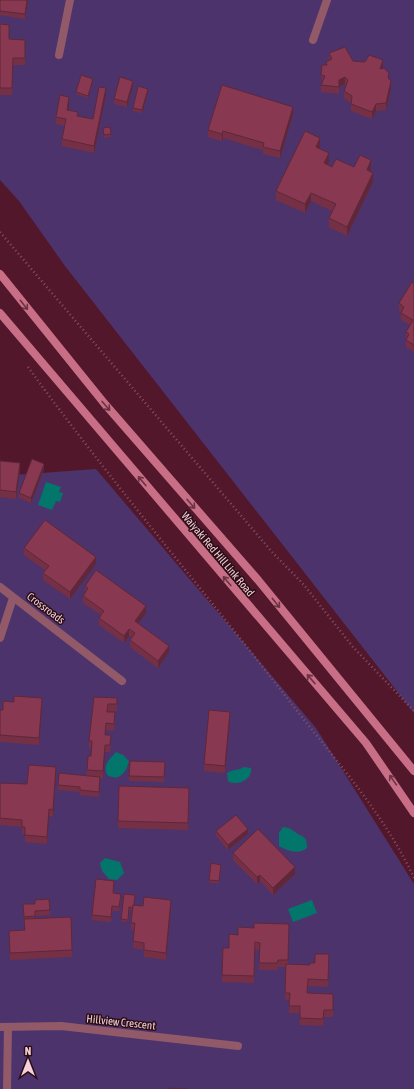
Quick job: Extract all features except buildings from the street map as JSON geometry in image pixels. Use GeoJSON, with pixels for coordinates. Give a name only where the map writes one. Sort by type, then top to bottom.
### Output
{"type":"FeatureCollection","features":[{"type":"Feature","properties":{"kind":"main road","name":"Waiyaki Red Hill Link Road"},"geometry":{"type":"LineString","coordinates":[[0,274],[98,397],[258,580],[414,771]]}},
{"type":"Feature","properties":{"kind":"main road","name":"Waiyaki Red Hill Link Road"},"geometry":{"type":"LineString","coordinates":[[0,313],[366,744],[414,813]]}},
{"type":"Feature","properties":{"kind":"street"},"geometry":{"type":"LineString","coordinates":[[59,55],[70,0]]}},
{"type":"Feature","properties":{"kind":"street"},"geometry":{"type":"LineString","coordinates":[[313,40],[327,0]]}},
{"type":"Feature","properties":{"kind":"street","name":"Crossroads"},"geometry":{"type":"LineString","coordinates":[[0,588],[122,681]]}},
{"type":"Feature","properties":{"kind":"street"},"geometry":{"type":"LineString","coordinates":[[0,638],[13,598]]}},
{"type":"Feature","properties":{"kind":"street","name":"Hillview Crescent"},"geometry":{"type":"LineString","coordinates":[[4,1027],[61,1026],[238,1046]]}},
{"type":"Feature","properties":{"kind":"street"},"geometry":{"type":"LineString","coordinates":[[4,1027],[7,1089]]}},
{"type":"Feature","properties":{"kind":"path"},"geometry":{"type":"LineString","coordinates":[[0,232],[272,552],[304,586],[353,647],[414,711]]}},
{"type":"Feature","properties":{"kind":"path"},"geometry":{"type":"LineString","coordinates":[[26,364],[116,483],[242,640],[379,818],[407,863],[414,878]]}},
{"type":"Feature","properties":{"kind":"shaded area"},"geometry":{"type":"Polygon","coordinates":[[[0,0],[414,0],[414,713],[65,266],[19,201],[0,180],[0,0]]]}},
{"type":"Feature","properties":{"kind":"shaded area"},"geometry":{"type":"Polygon","coordinates":[[[96,469],[316,728],[414,884],[414,1089],[0,1089],[0,476],[96,469]]]}},
{"type":"Feature","properties":{"kind":"shaded area"},"geometry":{"type":"Polygon","coordinates":[[[46,482],[61,487],[59,492],[63,493],[60,502],[56,501],[52,510],[38,505],[46,482]]]}},
{"type":"Feature","properties":{"kind":"shaded area"},"geometry":{"type":"Polygon","coordinates":[[[116,752],[123,755],[129,761],[124,773],[118,777],[111,777],[107,775],[106,765],[116,752]]]}},
{"type":"Feature","properties":{"kind":"shaded area"},"geometry":{"type":"Polygon","coordinates":[[[244,767],[251,768],[250,776],[247,779],[236,783],[228,781],[227,773],[244,767]]]}},
{"type":"Feature","properties":{"kind":"shaded area"},"geometry":{"type":"Polygon","coordinates":[[[283,827],[291,829],[304,837],[307,848],[297,852],[289,851],[279,846],[279,833],[283,827]]]}},
{"type":"Feature","properties":{"kind":"shaded area"},"geometry":{"type":"Polygon","coordinates":[[[105,858],[120,862],[124,873],[117,880],[109,879],[102,871],[100,863],[105,858]]]}},
{"type":"Feature","properties":{"kind":"shaded area"},"geometry":{"type":"Polygon","coordinates":[[[312,900],[317,913],[293,922],[288,909],[312,900]]]}}]}
